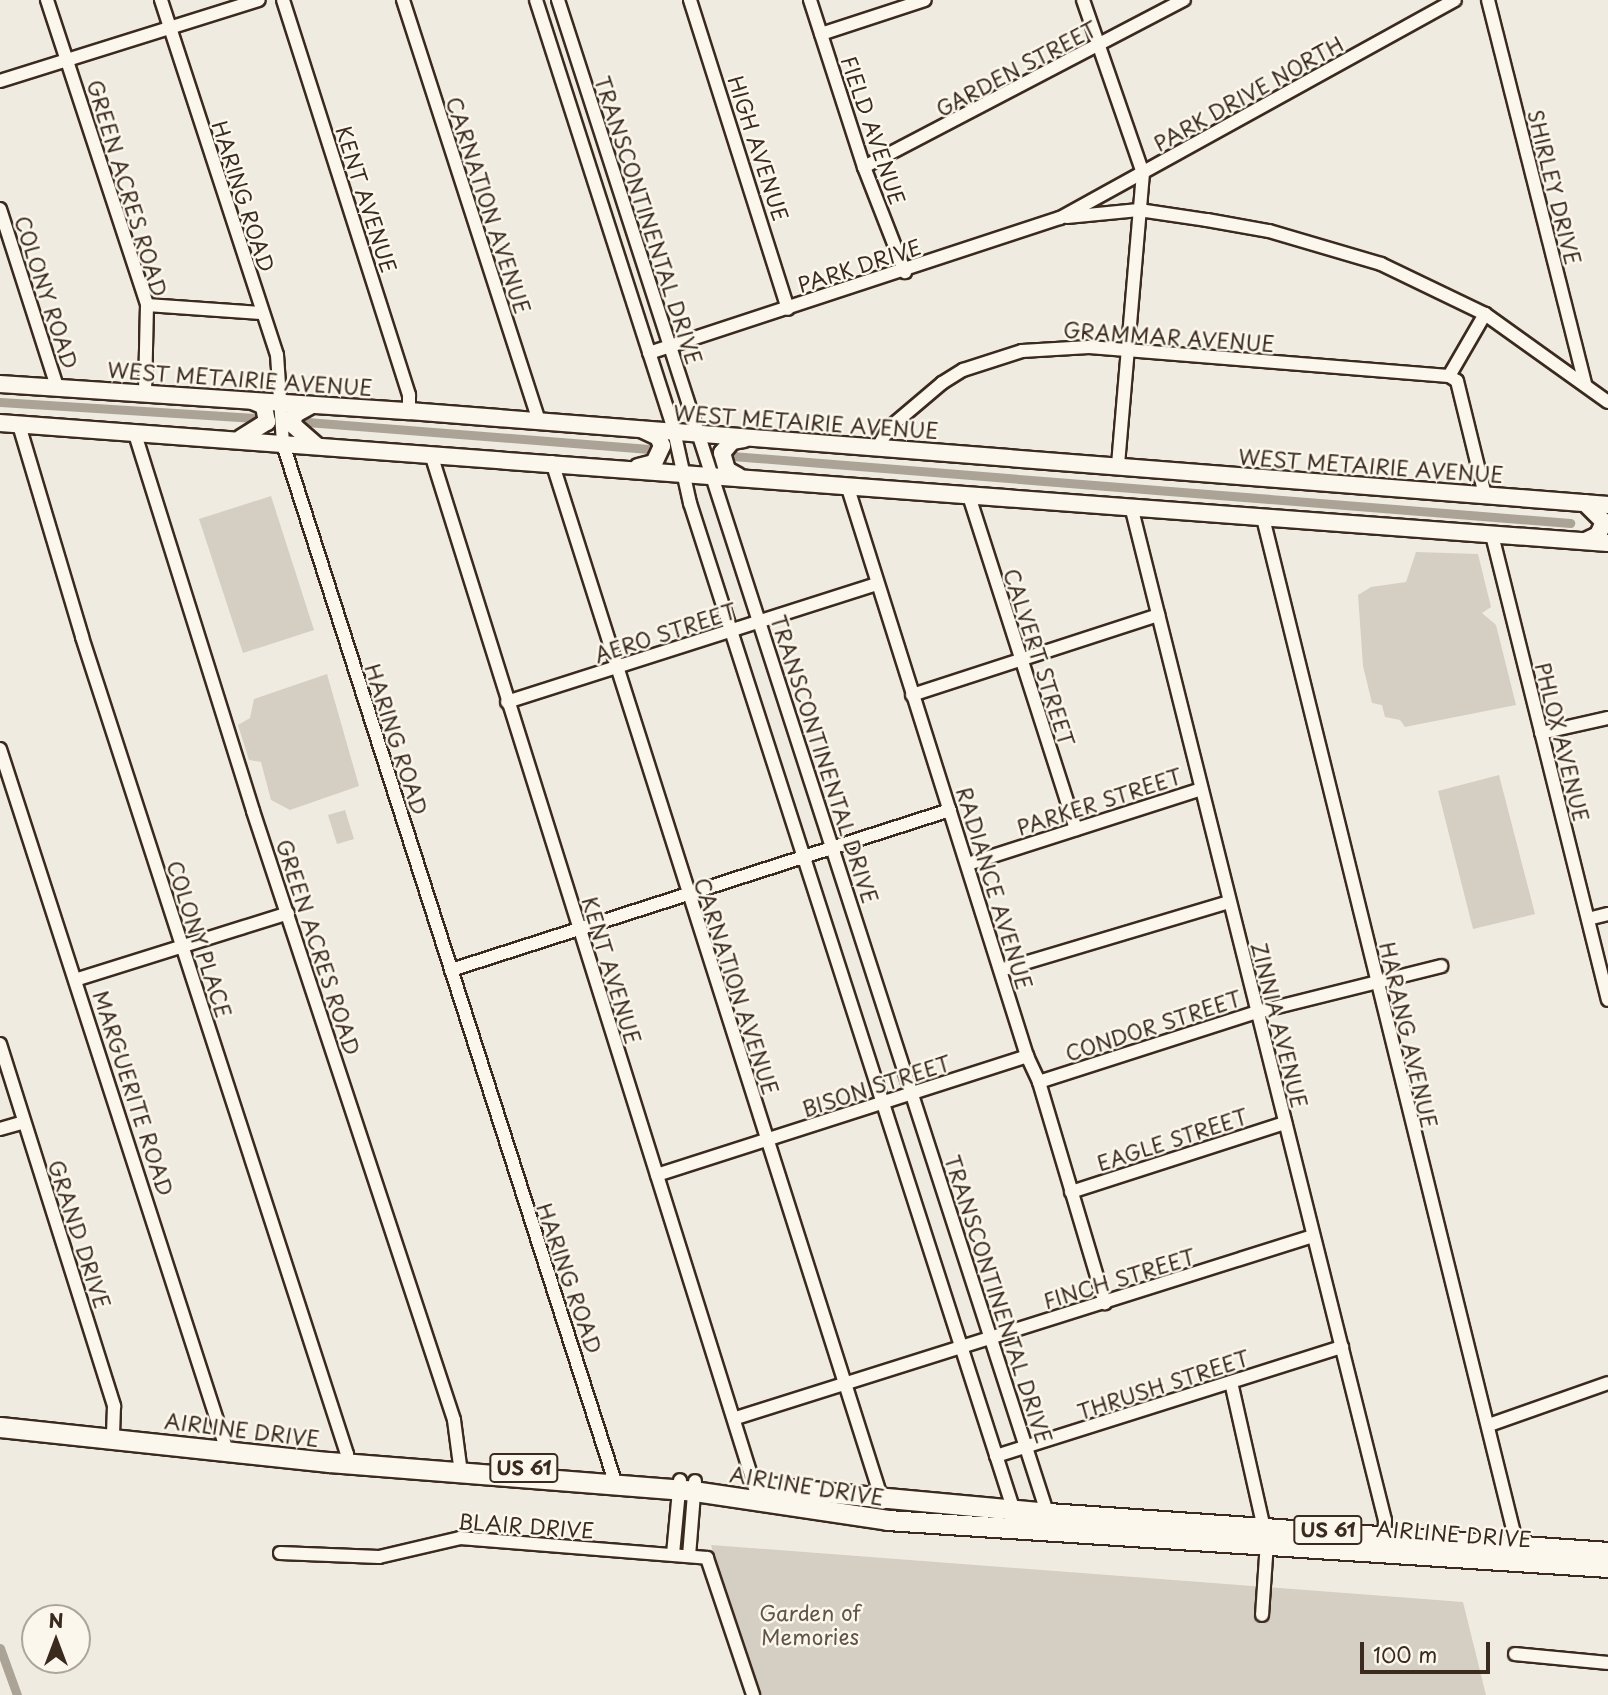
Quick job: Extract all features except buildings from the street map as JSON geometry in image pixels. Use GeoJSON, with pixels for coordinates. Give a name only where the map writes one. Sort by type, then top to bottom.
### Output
{"type":"FeatureCollection","features":[{"type":"Feature","properties":{"kind":"highway","name":"AIRLINE DRIVE"},"geometry":{"type":"LineString","coordinates":[[0,1415],[113,1433],[346,1459],[756,1492],[882,1498],[1014,1510],[1049,1522],[1384,1542],[1518,1553],[1608,1567]]}},
{"type":"Feature","properties":{"kind":"highway","name":"AIRLINE DRIVE"},"geometry":{"type":"LineString","coordinates":[[0,1427],[113,1433]]}},
{"type":"Feature","properties":{"kind":"highway","name":"AIRLINE DRIVE"},"geometry":{"type":"LineString","coordinates":[[756,1492],[887,1520],[1018,1530],[1049,1522]]}},
{"type":"Feature","properties":{"kind":"highway","name":"AIRLINE DRIVE"},"geometry":{"type":"LineString","coordinates":[[1518,1553],[1608,1552]]}},
{"type":"Feature","properties":{"kind":"main road","name":"WEST METAIRIE AVENUE"},"geometry":{"type":"LineString","coordinates":[[0,384],[409,411],[1608,505]]}},
{"type":"Feature","properties":{"kind":"main road"},"geometry":{"type":"LineString","coordinates":[[229,440],[248,437],[267,422],[264,406],[252,401]]}},
{"type":"Feature","properties":{"kind":"main road"},"geometry":{"type":"LineString","coordinates":[[316,405],[301,407],[293,425],[299,435],[321,447]]}},
{"type":"Feature","properties":{"kind":"main road"},"geometry":{"type":"LineString","coordinates":[[0,423],[636,468],[1132,510],[1608,543]]}},
{"type":"Feature","properties":{"kind":"main road"},"geometry":{"type":"LineString","coordinates":[[636,468],[654,463],[662,446],[658,438],[639,429]]}},
{"type":"Feature","properties":{"kind":"main road"},"geometry":{"type":"LineString","coordinates":[[739,476],[727,470],[722,453],[732,441],[753,438]]}},
{"type":"Feature","properties":{"kind":"main road"},"geometry":{"type":"LineString","coordinates":[[1584,503],[1604,522],[1598,535],[1585,541]]}},
{"type":"Feature","properties":{"kind":"street","name":"GREEN ACRES ROAD"},"geometry":{"type":"LineString","coordinates":[[47,0],[146,305],[145,392]]}},
{"type":"Feature","properties":{"kind":"street","name":"HARING ROAD"},"geometry":{"type":"LineString","coordinates":[[162,0],[261,313],[277,355],[282,444],[530,1222],[616,1480]]}},
{"type":"Feature","properties":{"kind":"street"},"geometry":{"type":"LineString","coordinates":[[0,81],[259,0]]}},
{"type":"Feature","properties":{"kind":"street","name":"KENT AVENUE"},"geometry":{"type":"LineString","coordinates":[[283,0],[409,395],[409,411]]}},
{"type":"Feature","properties":{"kind":"street","name":"CARNATION AVENUE"},"geometry":{"type":"LineString","coordinates":[[403,0],[539,421]]}},
{"type":"Feature","properties":{"kind":"street","name":"TRANSCONTINENTAL DRIVE"},"geometry":{"type":"LineString","coordinates":[[536,0],[674,431],[732,631],[1014,1510],[1018,1530]]}},
{"type":"Feature","properties":{"kind":"street","name":"TRANSCONTINENTAL DRIVE"},"geometry":{"type":"LineString","coordinates":[[558,0],[714,474],[1049,1522]]}},
{"type":"Feature","properties":{"kind":"street","name":"HIGH AVENUE"},"geometry":{"type":"LineString","coordinates":[[690,0],[788,309]]}},
{"type":"Feature","properties":{"kind":"street","name":"FIELD AVENUE"},"geometry":{"type":"LineString","coordinates":[[810,0],[864,167],[905,272]]}},
{"type":"Feature","properties":{"kind":"street"},"geometry":{"type":"LineString","coordinates":[[821,34],[925,0]]}},
{"type":"Feature","properties":{"kind":"street"},"geometry":{"type":"LineString","coordinates":[[1083,0],[1143,173],[1118,466]]}},
{"type":"Feature","properties":{"kind":"street","name":"GARDEN STREET"},"geometry":{"type":"LineString","coordinates":[[864,167],[1184,0]]}},
{"type":"Feature","properties":{"kind":"street","name":"PARK DRIVE NORTH"},"geometry":{"type":"LineString","coordinates":[[1059,218],[1455,0]]}},
{"type":"Feature","properties":{"kind":"street","name":"SHIRLEY DRIVE"},"geometry":{"type":"LineString","coordinates":[[1488,0],[1585,384]]}},
{"type":"Feature","properties":{"kind":"street","name":"COLONY ROAD"},"geometry":{"type":"LineString","coordinates":[[0,209],[57,387]]}},
{"type":"Feature","properties":{"kind":"street"},"geometry":{"type":"LineString","coordinates":[[1059,218],[1139,210],[1257,229],[1334,249],[1418,280],[1485,314],[1608,402]]}},
{"type":"Feature","properties":{"kind":"street","name":"PARK DRIVE"},"geometry":{"type":"LineString","coordinates":[[649,353],[905,272],[1059,218]]}},
{"type":"Feature","properties":{"kind":"street"},"geometry":{"type":"LineString","coordinates":[[146,305],[261,313]]}},
{"type":"Feature","properties":{"kind":"street"},"geometry":{"type":"LineString","coordinates":[[1485,314],[1449,376],[1457,381],[1485,495]]}},
{"type":"Feature","properties":{"kind":"street","name":"GRAMMAR AVENUE"},"geometry":{"type":"LineString","coordinates":[[878,447],[889,428],[911,406],[963,370],[1032,349],[1128,351],[1449,376]]}},
{"type":"Feature","properties":{"kind":"street","name":"COLONY PLACE"},"geometry":{"type":"LineString","coordinates":[[19,425],[346,1459]]}},
{"type":"Feature","properties":{"kind":"street","name":"GREEN ACRES ROAD"},"geometry":{"type":"LineString","coordinates":[[135,433],[454,1420],[461,1468]]}},
{"type":"Feature","properties":{"kind":"street","name":"KENT AVENUE"},"geometry":{"type":"LineString","coordinates":[[431,454],[507,702],[736,1419],[756,1492]]}},
{"type":"Feature","properties":{"kind":"street","name":"CARNATION AVENUE"},"geometry":{"type":"LineString","coordinates":[[552,462],[887,1520]]}},
{"type":"Feature","properties":{"kind":"street","name":"RADIANCE AVENUE"},"geometry":{"type":"LineString","coordinates":[[847,485],[876,584],[968,864],[1027,1056],[1040,1082],[1105,1303]]}},
{"type":"Feature","properties":{"kind":"street","name":"CALVERT STREET"},"geometry":{"type":"LineString","coordinates":[[970,496],[1076,829]]}},
{"type":"Feature","properties":{"kind":"street","name":"ZINNIA AVENUE"},"geometry":{"type":"LineString","coordinates":[[1132,510],[1385,1520],[1384,1542]]}},
{"type":"Feature","properties":{"kind":"street","name":"HARANG AVENUE"},"geometry":{"type":"LineString","coordinates":[[1263,518],[1489,1425],[1518,1553]]}},
{"type":"Feature","properties":{"kind":"street","name":"PHLOX AVENUE"},"geometry":{"type":"LineString","coordinates":[[1492,535],[1608,1000]]}},
{"type":"Feature","properties":{"kind":"street","name":"AERO STREET"},"geometry":{"type":"LineString","coordinates":[[507,702],[876,584]]}},
{"type":"Feature","properties":{"kind":"street"},"geometry":{"type":"LineString","coordinates":[[912,695],[1158,615]]}},
{"type":"Feature","properties":{"kind":"street"},"geometry":{"type":"LineString","coordinates":[[1541,733],[1608,718]]}},
{"type":"Feature","properties":{"kind":"street","name":"MARGUERITE ROAD"},"geometry":{"type":"LineString","coordinates":[[0,749],[78,979],[203,1379],[227,1446]]}},
{"type":"Feature","properties":{"kind":"street","name":"PARKER STREET"},"geometry":{"type":"LineString","coordinates":[[968,864],[1201,789]]}},
{"type":"Feature","properties":{"kind":"street"},"geometry":{"type":"LineString","coordinates":[[451,970],[950,810]]}},
{"type":"Feature","properties":{"kind":"street"},"geometry":{"type":"LineString","coordinates":[[1000,970],[1229,902]]}},
{"type":"Feature","properties":{"kind":"street"},"geometry":{"type":"LineString","coordinates":[[78,979],[183,949],[288,913]]}},
{"type":"Feature","properties":{"kind":"street"},"geometry":{"type":"LineString","coordinates":[[1588,919],[1608,914]]}},
{"type":"Feature","properties":{"kind":"street","name":"CONDOR STREET"},"geometry":{"type":"LineString","coordinates":[[1040,1082],[1257,1012],[1441,966]]}},
{"type":"Feature","properties":{"kind":"street","name":"GRAND DRIVE"},"geometry":{"type":"LineString","coordinates":[[0,1044],[114,1405],[113,1433]]}},
{"type":"Feature","properties":{"kind":"street","name":"BISON STREET"},"geometry":{"type":"LineString","coordinates":[[657,1175],[1027,1056]]}},
{"type":"Feature","properties":{"kind":"street"},"geometry":{"type":"LineString","coordinates":[[0,1129],[24,1122]]}},
{"type":"Feature","properties":{"kind":"street","name":"EAGLE STREET"},"geometry":{"type":"LineString","coordinates":[[1071,1192],[1285,1123]]}},
{"type":"Feature","properties":{"kind":"street","name":"FINCH STREET"},"geometry":{"type":"LineString","coordinates":[[736,1419],[1313,1236]]}},
{"type":"Feature","properties":{"kind":"street","name":"THRUSH STREET"},"geometry":{"type":"LineString","coordinates":[[996,1456],[1342,1347]]}},
{"type":"Feature","properties":{"kind":"street"},"geometry":{"type":"LineString","coordinates":[[1231,1382],[1265,1533],[1262,1615]]}},
{"type":"Feature","properties":{"kind":"street"},"geometry":{"type":"LineString","coordinates":[[1489,1425],[1608,1383]]}},
{"type":"Feature","properties":{"kind":"street"},"geometry":{"type":"LineString","coordinates":[[673,1554],[687,1485]]}},
{"type":"Feature","properties":{"kind":"street"},"geometry":{"type":"LineString","coordinates":[[687,1485],[689,1556],[708,1558],[753,1695]]}},
{"type":"Feature","properties":{"kind":"street","name":"BLAIR DRIVE"},"geometry":{"type":"LineString","coordinates":[[280,1553],[379,1557],[460,1538],[689,1556]]}},
{"type":"Feature","properties":{"kind":"street"},"geometry":{"type":"LineString","coordinates":[[1516,1654],[1608,1663]]}},
{"type":"Feature","properties":{"kind":"green space"},"geometry":{"type":"Polygon","coordinates":[[[271,496],[314,630],[243,653],[199,519],[271,496]]]}},
{"type":"Feature","properties":{"kind":"green space"},"geometry":{"type":"Polygon","coordinates":[[[1416,552],[1478,554],[1491,607],[1482,613],[1496,625],[1516,705],[1405,727],[1400,720],[1385,717],[1382,705],[1372,703],[1363,666],[1358,595],[1371,587],[1406,582],[1416,552]]]}},
{"type":"Feature","properties":{"kind":"green space"},"geometry":{"type":"Polygon","coordinates":[[[327,674],[359,786],[290,810],[271,800],[261,762],[249,760],[238,725],[250,718],[254,699],[327,674]]]}},
{"type":"Feature","properties":{"kind":"green space"},"geometry":{"type":"Polygon","coordinates":[[[1499,775],[1535,914],[1473,929],[1438,791],[1499,775]]]}},
{"type":"Feature","properties":{"kind":"green space"},"geometry":{"type":"Polygon","coordinates":[[[345,810],[354,839],[337,844],[328,815],[345,810]]]}},
{"type":"Feature","properties":{"kind":"green space","name":"Garden of Memories"},"geometry":{"type":"Polygon","coordinates":[[[711,1545],[1463,1602],[1486,1695],[758,1695],[711,1545]]]}},
{"type":"Feature","properties":{"kind":"waterway"},"geometry":{"type":"LineString","coordinates":[[0,402],[256,418]]}},
{"type":"Feature","properties":{"kind":"waterway"},"geometry":{"type":"LineString","coordinates":[[307,422],[652,449]]}},
{"type":"Feature","properties":{"kind":"waterway"},"geometry":{"type":"LineString","coordinates":[[732,456],[1570,523]]}},
{"type":"Feature","properties":{"kind":"waterway"},"geometry":{"type":"LineString","coordinates":[[0,1648],[17,1695]]}}]}
